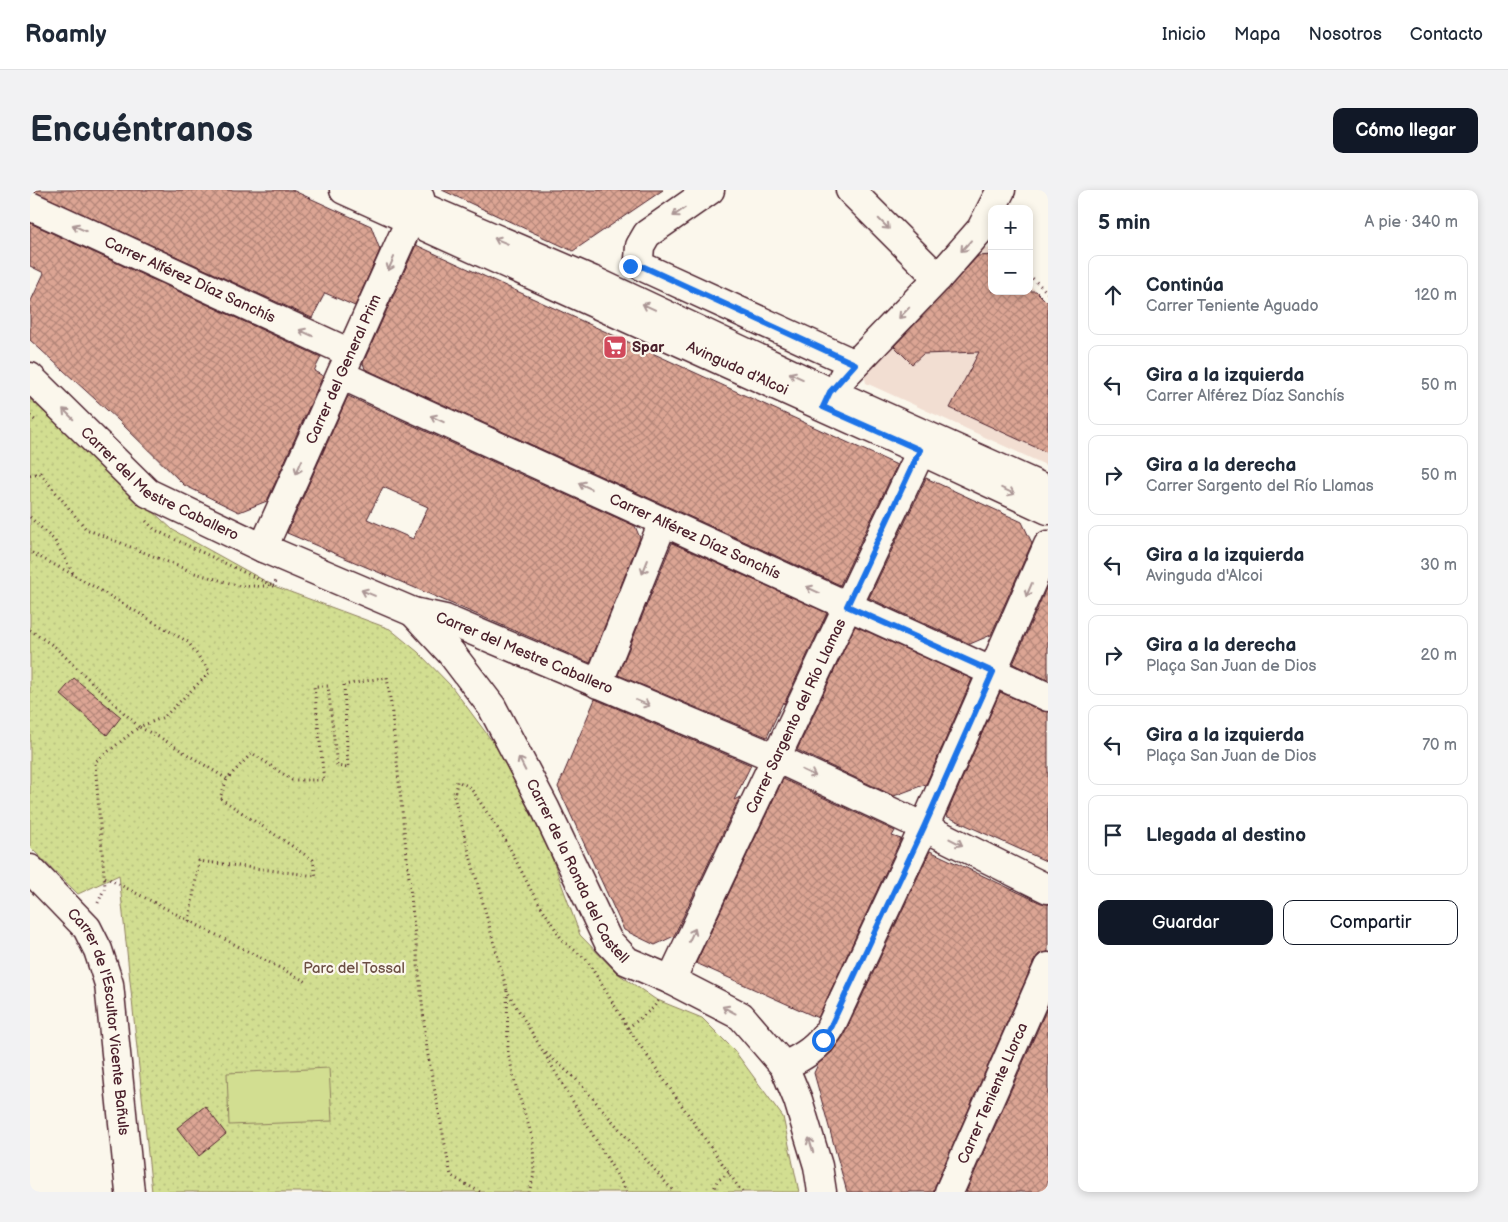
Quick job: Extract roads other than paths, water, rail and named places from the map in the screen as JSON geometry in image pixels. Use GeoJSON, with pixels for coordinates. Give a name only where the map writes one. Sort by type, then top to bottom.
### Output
{"type":"FeatureCollection","features":[{"type":"Feature","properties":{"kind":"street","name":"Avinguda d'Alcoi"},"geometry":{"type":"LineString","coordinates":[[344,190],[417,205],[565,291],[1048,490]]}},
{"type":"Feature","properties":{"kind":"street","name":"Avinguda d'Alcoi"},"geometry":{"type":"LineString","coordinates":[[383,190],[592,280],[827,400],[920,450],[1048,510]]}},
{"type":"Feature","properties":{"kind":"street"},"geometry":{"type":"LineString","coordinates":[[644,267],[639,259],[640,246],[647,234],[710,190]]}},
{"type":"Feature","properties":{"kind":"street"},"geometry":{"type":"LineString","coordinates":[[850,190],[938,278]]}},
{"type":"Feature","properties":{"kind":"street"},"geometry":{"type":"LineString","coordinates":[[827,400],[855,364],[938,278],[981,229],[1001,190]]}},
{"type":"Feature","properties":{"kind":"street","name":"Carrer del General Prim"},"geometry":{"type":"LineString","coordinates":[[274,553],[346,364],[417,205]]}},
{"type":"Feature","properties":{"kind":"street","name":"Carrer Alférez Díaz Sanchís"},"geometry":{"type":"LineString","coordinates":[[30,206],[664,522],[1048,697]]}},
{"type":"Feature","properties":{"kind":"street"},"geometry":{"type":"LineString","coordinates":[[565,291],[630,266],[644,267],[855,364]]}},
{"type":"Feature","properties":{"kind":"street","name":"Carrer del Mestre Caballero"},"geometry":{"type":"LineString","coordinates":[[30,377],[148,493],[274,553],[413,612],[445,619],[776,758],[924,827],[1048,889]]}},
{"type":"Feature","properties":{"kind":"street","name":"Carrer Sargento del Río Llamas"},"geometry":{"type":"LineString","coordinates":[[671,980],[920,450]]}},
{"type":"Feature","properties":{"kind":"street"},"geometry":{"type":"LineString","coordinates":[[598,684],[664,522]]}},
{"type":"Feature","properties":{"kind":"street"},"geometry":{"type":"LineString","coordinates":[[784,1066],[806,1055],[823,1040],[829,1030],[924,827],[1048,545]]}},
{"type":"Feature","properties":{"kind":"street","name":"Carrer de la Ronda del Castell"},"geometry":{"type":"LineString","coordinates":[[413,612],[451,653],[492,707],[545,808],[608,941],[627,960],[742,1016],[784,1066],[798,1100],[815,1157],[822,1192]]}},
{"type":"Feature","properties":{"kind":"street","name":"Carrer de l'Escultor Vicente Bañuls"},"geometry":{"type":"LineString","coordinates":[[30,869],[87,928],[98,950],[109,984],[130,1192]]}},
{"type":"Feature","properties":{"kind":"street","name":"Carrer Teniente Llorca"},"geometry":{"type":"LineString","coordinates":[[950,1192],[1048,967]]}},
{"type":"Feature","properties":{"kind":"place","name":"Spar"},"geometry":{"type":"Point","coordinates":[615,347]}},
{"type":"Feature","properties":{"kind":"park label","name":"Parc del Tossal"},"geometry":{"type":"Point","coordinates":[354,968]}}]}
